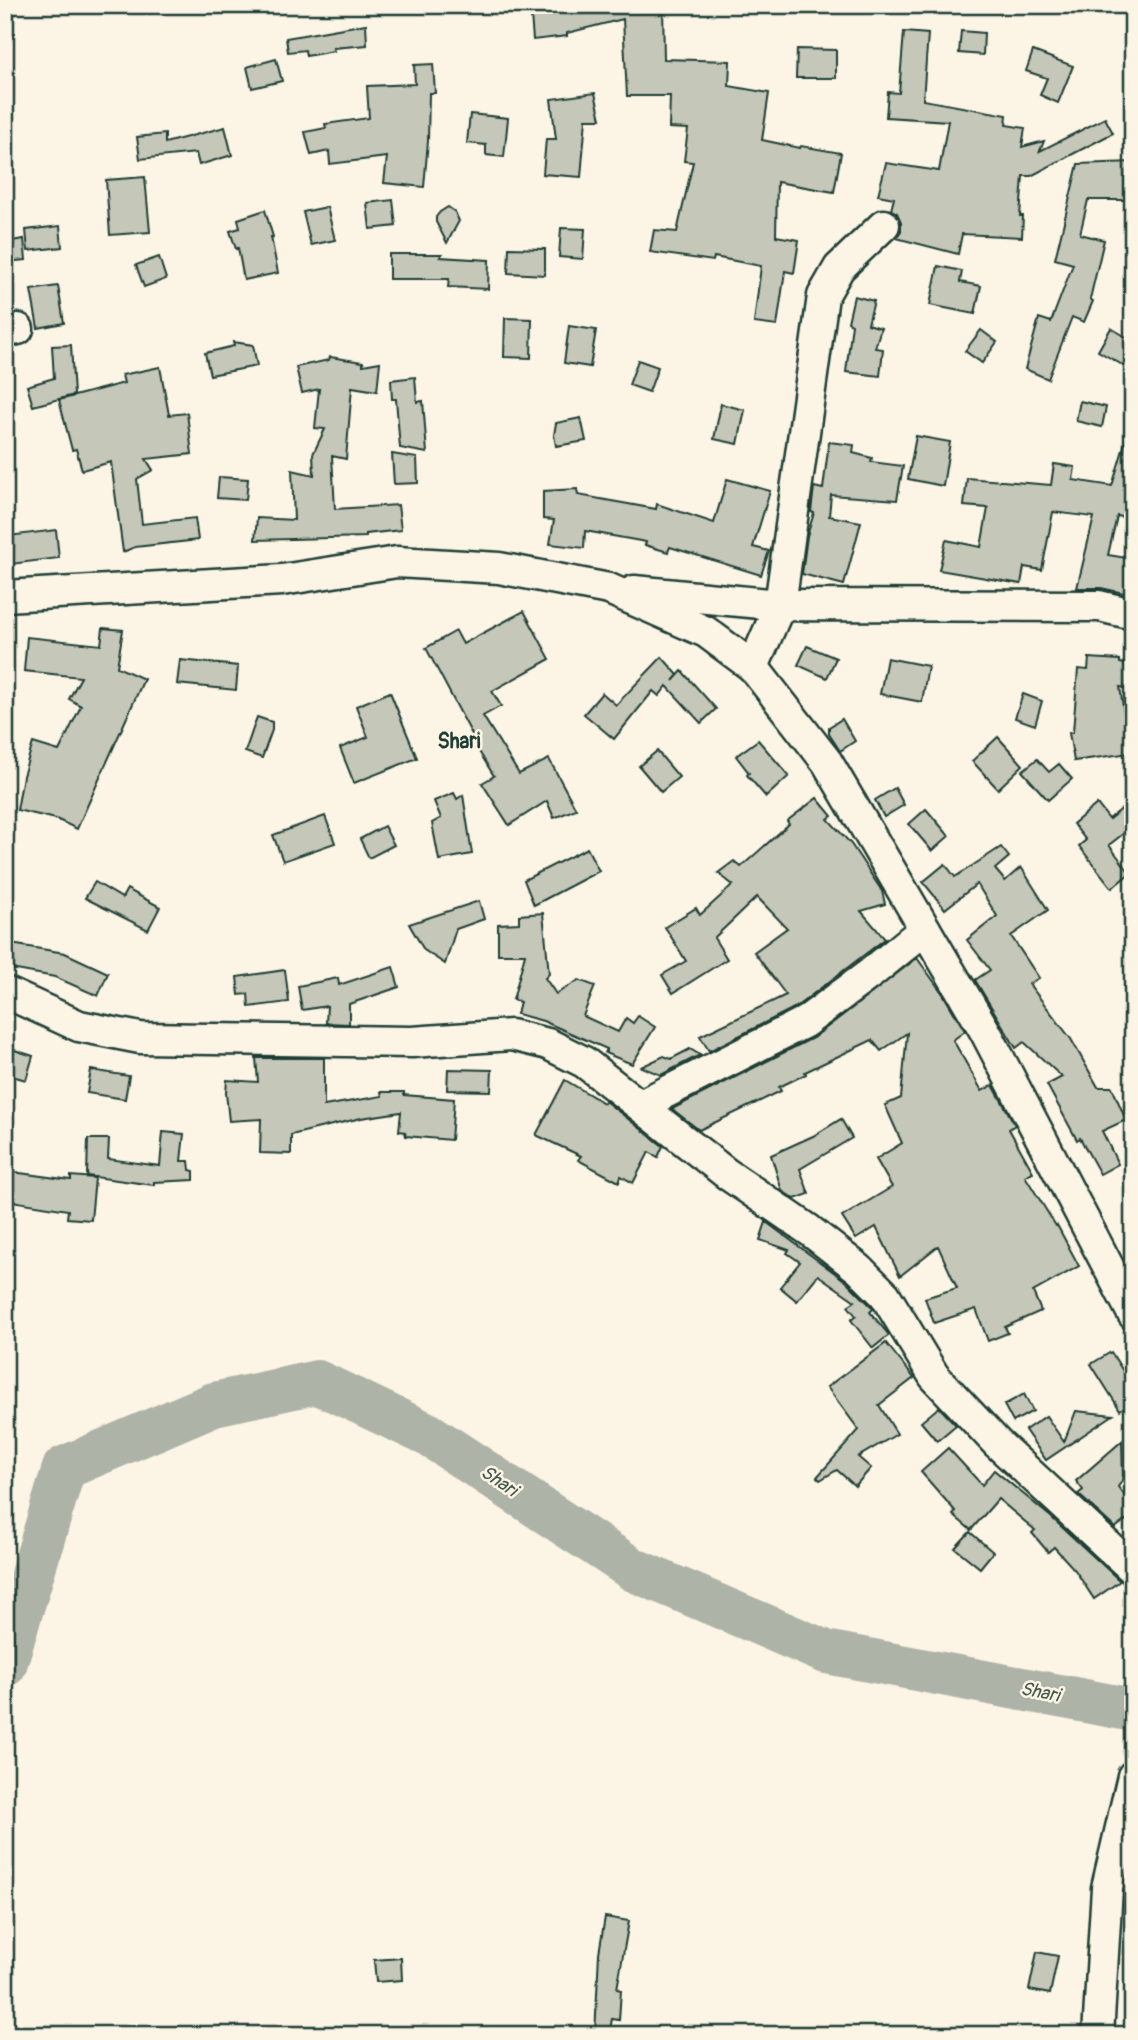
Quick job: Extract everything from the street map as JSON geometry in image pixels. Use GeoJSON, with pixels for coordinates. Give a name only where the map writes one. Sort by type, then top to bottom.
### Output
{"type":"FeatureCollection","features":[{"type":"Feature","properties":{"kind":"street"},"geometry":{"type":"LineString","coordinates":[[753,667],[780,605],[823,296],[839,268],[884,225]]}},
{"type":"Feature","properties":{"kind":"street"},"geometry":{"type":"LineString","coordinates":[[5,596],[282,580],[397,562],[499,568],[609,589],[780,605],[1099,606],[1133,614]]}},
{"type":"Feature","properties":{"kind":"street"},"geometry":{"type":"LineString","coordinates":[[609,589],[706,632],[753,667],[827,762],[985,1031],[1133,1314]]}},
{"type":"Feature","properties":{"kind":"street"},"geometry":{"type":"LineString","coordinates":[[641,1105],[805,1022],[925,929]]}},
{"type":"Feature","properties":{"kind":"street"},"geometry":{"type":"LineString","coordinates":[[5,992],[79,1027],[140,1038],[412,1042],[511,1035],[548,1044],[584,1062],[727,1174],[809,1230],[859,1269],[885,1295],[934,1376],[997,1443],[1133,1569]]}},
{"type":"Feature","properties":{"kind":"street"},"geometry":{"type":"LineString","coordinates":[[1098,2035],[1107,1888],[1133,1776]]}},
{"type":"Feature","properties":{"kind":"building"},"geometry":{"type":"Polygon","coordinates":[[[590,5],[663,5],[664,59],[730,61],[729,86],[769,93],[762,140],[841,153],[834,192],[777,182],[776,236],[799,240],[794,273],[785,271],[777,326],[754,323],[761,266],[714,257],[713,261],[650,252],[654,230],[677,232],[693,162],[684,161],[688,129],[669,128],[670,96],[627,96],[623,19],[567,33],[567,36],[533,40],[531,15],[590,5]]]}},
{"type":"Feature","properties":{"kind":"building"},"geometry":{"type":"Polygon","coordinates":[[[366,24],[367,45],[333,48],[334,51],[306,56],[305,50],[288,52],[286,38],[366,24]]]}},
{"type":"Feature","properties":{"kind":"building"},"geometry":{"type":"Polygon","coordinates":[[[961,31],[984,33],[983,55],[959,53],[961,31]]]}},
{"type":"Feature","properties":{"kind":"building"},"geometry":{"type":"Polygon","coordinates":[[[904,32],[928,34],[923,100],[1007,115],[1006,125],[1025,128],[1022,147],[1044,141],[1040,151],[1105,118],[1113,133],[1031,176],[1023,176],[1020,216],[1023,216],[1022,237],[962,234],[958,254],[896,238],[901,231],[901,222],[897,213],[891,210],[894,198],[878,195],[886,163],[939,171],[948,121],[886,117],[888,92],[899,93],[904,32]]]}},
{"type":"Feature","properties":{"kind":"building"},"geometry":{"type":"Polygon","coordinates":[[[797,49],[836,50],[836,78],[796,78],[797,49]]]}},
{"type":"Feature","properties":{"kind":"building"},"geometry":{"type":"Polygon","coordinates":[[[1033,51],[1073,66],[1058,103],[1040,95],[1047,78],[1026,71],[1033,51]]]}},
{"type":"Feature","properties":{"kind":"building"},"geometry":{"type":"Polygon","coordinates":[[[276,59],[282,81],[252,88],[247,67],[276,59]]]}},
{"type":"Feature","properties":{"kind":"building"},"geometry":{"type":"Polygon","coordinates":[[[433,64],[435,93],[429,93],[424,187],[384,183],[387,157],[330,164],[329,151],[311,155],[305,132],[326,128],[325,124],[369,118],[367,86],[415,84],[414,65],[433,64]]]}},
{"type":"Feature","properties":{"kind":"building"},"geometry":{"type":"Polygon","coordinates":[[[595,93],[601,119],[586,119],[581,177],[543,174],[546,139],[556,139],[551,99],[595,93]]]}},
{"type":"Feature","properties":{"kind":"building"},"geometry":{"type":"Polygon","coordinates":[[[470,114],[508,118],[504,157],[486,155],[486,145],[467,143],[470,114]]]}},
{"type":"Feature","properties":{"kind":"building"},"geometry":{"type":"Polygon","coordinates":[[[225,127],[232,155],[199,165],[196,153],[140,159],[137,137],[165,134],[165,143],[225,127]]]}},
{"type":"Feature","properties":{"kind":"building"},"geometry":{"type":"Polygon","coordinates":[[[1133,162],[1133,200],[1088,200],[1080,234],[1104,240],[1090,299],[1093,301],[1084,322],[1072,317],[1048,379],[1025,369],[1039,318],[1051,322],[1073,264],[1055,259],[1078,164],[1133,162]]]}},
{"type":"Feature","properties":{"kind":"building"},"geometry":{"type":"Polygon","coordinates":[[[145,177],[150,232],[110,235],[106,180],[145,177]]]}},
{"type":"Feature","properties":{"kind":"building"},"geometry":{"type":"Polygon","coordinates":[[[393,200],[396,226],[370,229],[367,203],[393,200]]]}},
{"type":"Feature","properties":{"kind":"building"},"geometry":{"type":"Polygon","coordinates":[[[327,207],[335,240],[311,245],[303,212],[327,207]]]}},
{"type":"Feature","properties":{"kind":"building"},"geometry":{"type":"Polygon","coordinates":[[[448,207],[455,212],[459,221],[447,243],[436,217],[448,207]]]}},
{"type":"Feature","properties":{"kind":"building"},"geometry":{"type":"Polygon","coordinates":[[[265,210],[273,237],[278,273],[244,280],[238,248],[236,249],[230,231],[240,228],[238,219],[265,210]]]}},
{"type":"Feature","properties":{"kind":"building"},"geometry":{"type":"Polygon","coordinates":[[[60,226],[62,247],[28,251],[26,230],[60,226]]]}},
{"type":"Feature","properties":{"kind":"building"},"geometry":{"type":"Polygon","coordinates":[[[561,228],[585,229],[583,259],[559,257],[561,228]]]}},
{"type":"Feature","properties":{"kind":"building"},"geometry":{"type":"Polygon","coordinates":[[[24,239],[26,260],[5,262],[5,242],[24,239]]]}},
{"type":"Feature","properties":{"kind":"building"},"geometry":{"type":"Polygon","coordinates":[[[509,248],[545,249],[545,275],[508,273],[509,248]]]}},
{"type":"Feature","properties":{"kind":"building"},"geometry":{"type":"Polygon","coordinates":[[[389,254],[442,254],[440,257],[489,260],[488,289],[448,287],[449,279],[389,279],[389,254]]]}},
{"type":"Feature","properties":{"kind":"building"},"geometry":{"type":"Polygon","coordinates":[[[159,257],[166,279],[144,287],[136,265],[159,257]]]}},
{"type":"Feature","properties":{"kind":"building"},"geometry":{"type":"Polygon","coordinates":[[[938,266],[962,271],[960,282],[981,286],[975,314],[930,305],[938,266]]]}},
{"type":"Feature","properties":{"kind":"building"},"geometry":{"type":"Polygon","coordinates":[[[58,286],[64,323],[38,328],[31,290],[58,286]]]}},
{"type":"Feature","properties":{"kind":"building"},"geometry":{"type":"Polygon","coordinates":[[[854,296],[874,301],[868,324],[881,328],[875,348],[883,349],[880,376],[846,372],[852,324],[848,322],[854,296]]]}},
{"type":"Feature","properties":{"kind":"building"},"geometry":{"type":"Polygon","coordinates":[[[505,318],[532,319],[531,358],[504,357],[505,318]]]}},
{"type":"Feature","properties":{"kind":"building"},"geometry":{"type":"Polygon","coordinates":[[[569,326],[596,330],[590,367],[564,363],[569,326]]]}},
{"type":"Feature","properties":{"kind":"building"},"geometry":{"type":"Polygon","coordinates":[[[1111,328],[1133,341],[1133,371],[1098,351],[1111,328]]]}},
{"type":"Feature","properties":{"kind":"building"},"geometry":{"type":"Polygon","coordinates":[[[981,330],[997,342],[982,363],[965,351],[981,330]]]}},
{"type":"Feature","properties":{"kind":"building"},"geometry":{"type":"Polygon","coordinates":[[[233,342],[253,345],[257,366],[210,375],[205,353],[234,346],[233,342]]]}},
{"type":"Feature","properties":{"kind":"building"},"geometry":{"type":"Polygon","coordinates":[[[71,345],[74,395],[33,406],[27,386],[54,378],[52,346],[71,345]]]}},
{"type":"Feature","properties":{"kind":"building"},"geometry":{"type":"Polygon","coordinates":[[[330,357],[363,362],[363,365],[380,362],[377,391],[352,387],[346,459],[332,456],[335,509],[398,505],[401,530],[366,534],[366,537],[255,540],[257,518],[294,520],[292,470],[314,475],[313,454],[325,429],[315,428],[319,389],[302,393],[296,367],[329,360],[330,357]]]}},
{"type":"Feature","properties":{"kind":"building"},"geometry":{"type":"Polygon","coordinates":[[[638,360],[658,367],[649,392],[629,385],[638,360]]]}},
{"type":"Feature","properties":{"kind":"building"},"geometry":{"type":"Polygon","coordinates":[[[160,367],[169,415],[187,413],[192,454],[146,459],[153,470],[137,479],[142,524],[195,518],[198,540],[135,547],[123,552],[111,462],[82,470],[76,449],[72,450],[59,400],[124,383],[122,375],[160,367]]]}},
{"type":"Feature","properties":{"kind":"building"},"geometry":{"type":"Polygon","coordinates":[[[415,377],[417,402],[423,401],[427,453],[400,448],[396,399],[392,399],[391,380],[415,377]]]}},
{"type":"Feature","properties":{"kind":"building"},"geometry":{"type":"Polygon","coordinates":[[[1080,401],[1106,407],[1102,427],[1076,421],[1080,401]]]}},
{"type":"Feature","properties":{"kind":"building"},"geometry":{"type":"Polygon","coordinates":[[[721,404],[745,410],[738,444],[714,439],[721,404]]]}},
{"type":"Feature","properties":{"kind":"building"},"geometry":{"type":"Polygon","coordinates":[[[581,418],[586,441],[556,446],[556,423],[581,418]]]}},
{"type":"Feature","properties":{"kind":"building"},"geometry":{"type":"Polygon","coordinates":[[[1128,433],[1133,434],[1133,519],[1117,516],[1108,555],[1133,559],[1133,595],[1101,588],[1077,588],[1094,517],[1053,512],[1042,570],[1024,567],[1021,584],[939,570],[946,540],[981,547],[988,508],[964,506],[967,478],[1051,485],[1054,464],[1075,467],[1073,480],[1112,486],[1128,433]]]}},
{"type":"Feature","properties":{"kind":"building"},"geometry":{"type":"Polygon","coordinates":[[[916,436],[950,442],[943,486],[908,479],[916,436]]]}},
{"type":"Feature","properties":{"kind":"building"},"geometry":{"type":"Polygon","coordinates":[[[829,442],[854,445],[853,453],[872,458],[871,462],[903,466],[897,500],[831,495],[829,516],[861,522],[844,585],[802,574],[807,536],[814,513],[811,512],[814,487],[823,489],[829,442]]]}},
{"type":"Feature","properties":{"kind":"building"},"geometry":{"type":"Polygon","coordinates":[[[392,454],[417,458],[418,483],[394,484],[392,454]]]}},
{"type":"Feature","properties":{"kind":"building"},"geometry":{"type":"Polygon","coordinates":[[[219,477],[248,479],[246,500],[217,498],[219,477]]]}},
{"type":"Feature","properties":{"kind":"building"},"geometry":{"type":"Polygon","coordinates":[[[727,479],[770,491],[753,547],[769,551],[761,575],[670,547],[668,552],[645,545],[646,542],[585,531],[584,548],[550,544],[554,520],[543,519],[543,491],[577,489],[578,495],[656,509],[657,504],[714,523],[727,479]]]}},
{"type":"Feature","properties":{"kind":"building"},"geometry":{"type":"Polygon","coordinates":[[[56,530],[59,558],[11,564],[8,536],[56,530]]]}},
{"type":"Feature","properties":{"kind":"building"},"geometry":{"type":"Polygon","coordinates":[[[524,611],[550,659],[492,691],[501,706],[483,716],[519,774],[549,759],[576,809],[554,818],[547,801],[509,825],[482,783],[494,776],[475,745],[477,744],[426,648],[456,631],[463,644],[524,611]]]}},
{"type":"Feature","properties":{"kind":"building"},"geometry":{"type":"Polygon","coordinates":[[[103,628],[123,630],[117,667],[144,679],[77,829],[56,819],[17,810],[33,743],[59,751],[81,706],[69,699],[81,677],[24,671],[27,637],[101,645],[103,628]]]}},
{"type":"Feature","properties":{"kind":"building"},"geometry":{"type":"Polygon","coordinates":[[[807,646],[836,658],[827,678],[798,665],[807,646]]]}},
{"type":"Feature","properties":{"kind":"building"},"geometry":{"type":"Polygon","coordinates":[[[662,657],[678,675],[673,681],[682,671],[716,709],[701,723],[667,686],[659,696],[653,691],[614,739],[584,714],[602,693],[616,705],[662,657]]]}},
{"type":"Feature","properties":{"kind":"building"},"geometry":{"type":"Polygon","coordinates":[[[887,658],[928,666],[922,702],[880,694],[887,658]]]}},
{"type":"Feature","properties":{"kind":"building"},"geometry":{"type":"Polygon","coordinates":[[[1089,658],[1120,660],[1120,663],[1133,666],[1133,689],[1120,687],[1130,753],[1074,761],[1069,733],[1073,732],[1078,669],[1088,670],[1089,658]]]}},
{"type":"Feature","properties":{"kind":"building"},"geometry":{"type":"Polygon","coordinates":[[[180,660],[238,666],[236,690],[177,684],[180,660]]]}},
{"type":"Feature","properties":{"kind":"building"},"geometry":{"type":"Polygon","coordinates":[[[390,692],[417,758],[354,783],[340,748],[368,737],[356,706],[390,692]]]}},
{"type":"Feature","properties":{"kind":"building"},"geometry":{"type":"Polygon","coordinates":[[[1023,694],[1042,701],[1035,725],[1015,718],[1023,694]]]}},
{"type":"Feature","properties":{"kind":"building"},"geometry":{"type":"Polygon","coordinates":[[[257,717],[272,722],[272,730],[262,758],[245,752],[257,717]]]}},
{"type":"Feature","properties":{"kind":"building"},"geometry":{"type":"Polygon","coordinates":[[[842,719],[855,741],[840,751],[829,734],[829,727],[842,719]]]}},
{"type":"Feature","properties":{"kind":"building"},"geometry":{"type":"Polygon","coordinates":[[[998,737],[1023,765],[998,789],[972,761],[998,737]]]}},
{"type":"Feature","properties":{"kind":"building"},"geometry":{"type":"Polygon","coordinates":[[[758,740],[789,776],[766,797],[747,775],[749,773],[736,756],[758,740]]]}},
{"type":"Feature","properties":{"kind":"building"},"geometry":{"type":"Polygon","coordinates":[[[657,751],[679,777],[661,792],[639,766],[657,751]]]}},
{"type":"Feature","properties":{"kind":"building"},"geometry":{"type":"Polygon","coordinates":[[[1037,759],[1049,772],[1059,764],[1072,779],[1048,800],[1022,771],[1037,759]]]}},
{"type":"Feature","properties":{"kind":"building"},"geometry":{"type":"Polygon","coordinates":[[[895,788],[904,805],[884,817],[875,800],[895,788]]]}},
{"type":"Feature","properties":{"kind":"building"},"geometry":{"type":"Polygon","coordinates":[[[454,793],[457,799],[463,795],[472,854],[439,860],[432,823],[441,818],[434,801],[454,793]]]}},
{"type":"Feature","properties":{"kind":"building"},"geometry":{"type":"Polygon","coordinates":[[[817,798],[832,816],[828,819],[851,844],[882,891],[885,904],[861,911],[885,939],[796,1007],[709,1051],[700,1036],[786,995],[754,952],[787,928],[757,897],[714,938],[727,959],[673,993],[662,975],[686,961],[665,927],[696,908],[700,915],[733,885],[718,873],[734,861],[741,867],[789,824],[787,821],[817,798]]]}},
{"type":"Feature","properties":{"kind":"building"},"geometry":{"type":"Polygon","coordinates":[[[1133,800],[1133,826],[1109,845],[1130,873],[1112,888],[1079,846],[1086,840],[1073,824],[1097,804],[1109,819],[1133,800]]]}},
{"type":"Feature","properties":{"kind":"building"},"geometry":{"type":"Polygon","coordinates":[[[926,809],[949,836],[932,851],[909,824],[926,809]]]}},
{"type":"Feature","properties":{"kind":"building"},"geometry":{"type":"Polygon","coordinates":[[[325,816],[335,843],[283,861],[273,835],[325,816]]]}},
{"type":"Feature","properties":{"kind":"building"},"geometry":{"type":"Polygon","coordinates":[[[384,826],[394,845],[369,858],[360,839],[384,826]]]}},
{"type":"Feature","properties":{"kind":"building"},"geometry":{"type":"Polygon","coordinates":[[[1001,847],[1009,857],[995,869],[1005,881],[1021,867],[1048,910],[1011,936],[1039,978],[1029,984],[1071,1039],[1098,1087],[1112,1087],[1126,1120],[1102,1131],[1118,1164],[1100,1174],[1080,1138],[1077,1140],[1047,1085],[1062,1077],[1024,1042],[1016,1048],[975,980],[990,970],[967,940],[997,916],[977,884],[945,909],[923,882],[945,864],[955,877],[1001,847]]]}},
{"type":"Feature","properties":{"kind":"building"},"geometry":{"type":"Polygon","coordinates":[[[587,848],[599,871],[534,905],[524,880],[587,848]]]}},
{"type":"Feature","properties":{"kind":"building"},"geometry":{"type":"Polygon","coordinates":[[[95,882],[122,898],[127,889],[160,907],[148,930],[85,898],[95,882]]]}},
{"type":"Feature","properties":{"kind":"building"},"geometry":{"type":"Polygon","coordinates":[[[479,901],[484,919],[456,929],[445,964],[424,950],[409,924],[479,901]]]}},
{"type":"Feature","properties":{"kind":"building"},"geometry":{"type":"Polygon","coordinates":[[[543,913],[549,974],[545,978],[556,994],[579,980],[595,986],[583,1016],[618,1032],[626,1018],[633,1023],[638,1016],[655,1027],[632,1064],[605,1053],[607,1049],[543,1021],[517,1014],[520,1002],[513,1000],[525,954],[498,954],[498,924],[519,923],[519,915],[543,913]]]}},
{"type":"Feature","properties":{"kind":"building"},"geometry":{"type":"Polygon","coordinates":[[[5,943],[65,953],[108,973],[98,996],[55,977],[5,968],[5,943]]]}},
{"type":"Feature","properties":{"kind":"building"},"geometry":{"type":"Polygon","coordinates":[[[917,958],[965,1031],[953,1040],[982,1091],[993,1085],[1015,1125],[1009,1129],[1033,1172],[1025,1176],[1057,1225],[1079,1266],[1033,1292],[1041,1311],[1005,1327],[1008,1333],[988,1341],[976,1309],[934,1323],[925,1298],[957,1288],[938,1246],[900,1276],[876,1227],[856,1239],[842,1217],[892,1187],[876,1159],[902,1143],[885,1105],[901,1098],[907,1033],[881,1051],[872,1040],[805,1072],[806,1074],[779,1087],[781,1091],[699,1130],[672,1109],[813,1038],[917,958]]]}},
{"type":"Feature","properties":{"kind":"building"},"geometry":{"type":"Polygon","coordinates":[[[393,967],[399,987],[349,1004],[349,1024],[326,1023],[327,1006],[302,1010],[298,986],[338,978],[339,985],[393,967]]]}},
{"type":"Feature","properties":{"kind":"building"},"geometry":{"type":"Polygon","coordinates":[[[285,970],[289,1002],[249,1007],[248,994],[239,995],[237,977],[285,970]]]}},
{"type":"Feature","properties":{"kind":"building"},"geometry":{"type":"Polygon","coordinates":[[[5,1047],[33,1056],[26,1080],[5,1074],[5,1047]]]}},
{"type":"Feature","properties":{"kind":"building"},"geometry":{"type":"Polygon","coordinates":[[[690,1049],[700,1055],[661,1075],[641,1067],[664,1056],[671,1059],[690,1049]]]}},
{"type":"Feature","properties":{"kind":"building"},"geometry":{"type":"Polygon","coordinates":[[[256,1058],[324,1058],[324,1106],[382,1096],[381,1092],[404,1092],[404,1095],[454,1099],[451,1140],[406,1136],[405,1132],[399,1131],[401,1112],[361,1118],[291,1135],[291,1154],[260,1153],[261,1119],[229,1121],[226,1093],[227,1080],[258,1082],[256,1058]]]}},
{"type":"Feature","properties":{"kind":"building"},"geometry":{"type":"Polygon","coordinates":[[[448,1069],[492,1070],[491,1091],[447,1090],[448,1069]]]}},
{"type":"Feature","properties":{"kind":"building"},"geometry":{"type":"Polygon","coordinates":[[[91,1070],[129,1076],[125,1099],[87,1093],[91,1070]]]}},
{"type":"Feature","properties":{"kind":"building"},"geometry":{"type":"Polygon","coordinates":[[[565,1080],[604,1103],[605,1101],[663,1146],[658,1157],[649,1152],[633,1183],[621,1176],[619,1182],[578,1160],[581,1156],[536,1135],[565,1080]]]}},
{"type":"Feature","properties":{"kind":"building"},"geometry":{"type":"Polygon","coordinates":[[[841,1119],[852,1138],[800,1169],[809,1194],[795,1199],[782,1191],[771,1155],[813,1136],[841,1119]]]}},
{"type":"Feature","properties":{"kind":"building"},"geometry":{"type":"Polygon","coordinates":[[[163,1132],[184,1134],[181,1161],[189,1161],[190,1170],[194,1171],[194,1180],[154,1182],[154,1185],[87,1176],[88,1139],[109,1139],[108,1159],[160,1166],[163,1132]]]}},
{"type":"Feature","properties":{"kind":"building"},"geometry":{"type":"Polygon","coordinates":[[[5,1171],[71,1180],[71,1176],[95,1178],[91,1220],[67,1218],[68,1210],[5,1200],[5,1171]]]}},
{"type":"Feature","properties":{"kind":"building"},"geometry":{"type":"Polygon","coordinates":[[[766,1222],[847,1282],[871,1306],[873,1309],[870,1312],[889,1335],[873,1348],[851,1320],[856,1316],[848,1306],[855,1301],[818,1275],[797,1301],[780,1287],[800,1262],[787,1253],[789,1250],[760,1240],[766,1222]]]}},
{"type":"Feature","properties":{"kind":"building"},"geometry":{"type":"Polygon","coordinates":[[[886,1343],[914,1378],[879,1405],[897,1434],[858,1457],[871,1468],[855,1486],[837,1470],[820,1480],[817,1477],[859,1430],[827,1387],[886,1343]]]}},
{"type":"Feature","properties":{"kind":"building"},"geometry":{"type":"Polygon","coordinates":[[[1111,1352],[1133,1387],[1133,1402],[1120,1410],[1091,1364],[1111,1352]]]}},
{"type":"Feature","properties":{"kind":"building"},"geometry":{"type":"Polygon","coordinates":[[[1024,1394],[1033,1411],[1013,1422],[1004,1405],[1024,1394]]]}},
{"type":"Feature","properties":{"kind":"building"},"geometry":{"type":"Polygon","coordinates":[[[939,1407],[956,1425],[937,1441],[921,1422],[939,1407]]]}},
{"type":"Feature","properties":{"kind":"building"},"geometry":{"type":"Polygon","coordinates":[[[1076,1411],[1113,1415],[1046,1460],[1025,1430],[1046,1416],[1064,1442],[1076,1411]]]}},
{"type":"Feature","properties":{"kind":"building"},"geometry":{"type":"Polygon","coordinates":[[[1122,1441],[1123,1479],[1118,1487],[1133,1506],[1133,1515],[1115,1528],[1078,1494],[1083,1490],[1076,1481],[1122,1441]]]}},
{"type":"Feature","properties":{"kind":"building"},"geometry":{"type":"Polygon","coordinates":[[[948,1448],[982,1485],[994,1470],[1051,1517],[1120,1581],[1094,1599],[1075,1570],[1054,1547],[1048,1552],[1032,1533],[1035,1530],[998,1499],[971,1530],[953,1515],[956,1512],[921,1472],[948,1448]]]}},
{"type":"Feature","properties":{"kind":"building"},"geometry":{"type":"Polygon","coordinates":[[[970,1532],[993,1552],[980,1568],[955,1548],[970,1532]]]}},
{"type":"Feature","properties":{"kind":"building"},"geometry":{"type":"Polygon","coordinates":[[[605,1917],[629,1921],[617,1989],[621,1990],[619,2020],[612,2019],[609,2035],[595,2035],[599,1953],[605,1917]]]}},
{"type":"Feature","properties":{"kind":"building"},"geometry":{"type":"Polygon","coordinates":[[[1037,1952],[1058,1956],[1050,1994],[1029,1990],[1037,1952]]]}},
{"type":"Feature","properties":{"kind":"building"},"geometry":{"type":"Polygon","coordinates":[[[401,1958],[402,1980],[376,1982],[374,1960],[401,1958]]]}},
{"type":"Feature","properties":{"kind":"waterway","name":"Shari"},"geometry":{"type":"LineString","coordinates":[[5,1665],[64,1468],[214,1404],[317,1382],[429,1435],[634,1570],[826,1652],[1133,1710]]}},
{"type":"Feature","properties":{"kind":"district","name":"Shari"},"geometry":{"type":"Point","coordinates":[459,741]}}]}
